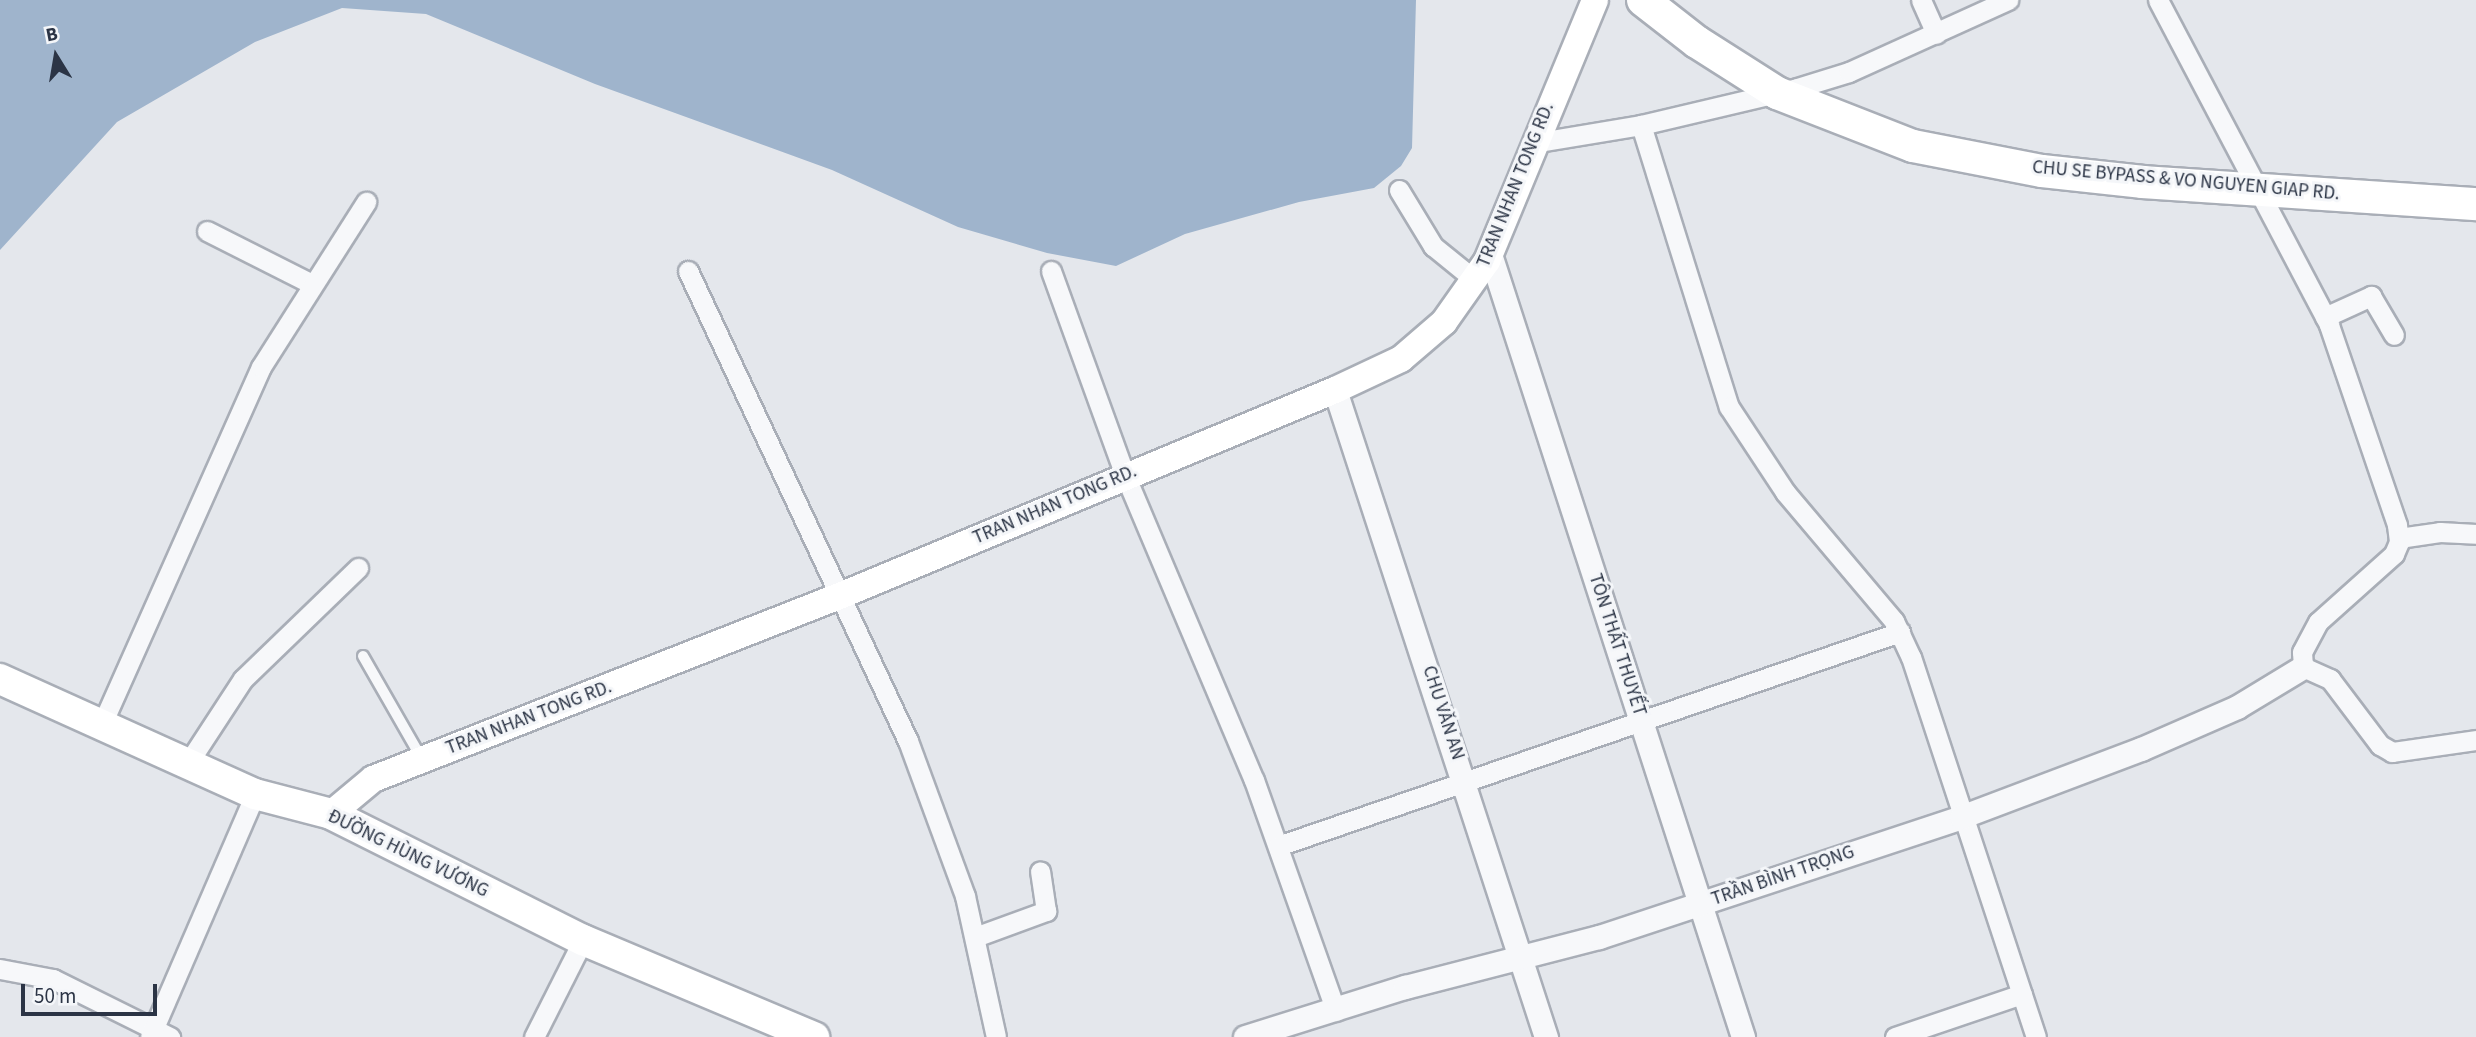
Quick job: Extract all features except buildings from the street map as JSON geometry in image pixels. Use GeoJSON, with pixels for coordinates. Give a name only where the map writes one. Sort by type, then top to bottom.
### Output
{"type":"FeatureCollection","features":[{"type":"Feature","properties":{"kind":"highway","name":"CHU SE BYPASS & VO NGUYEN GIAP RD."},"geometry":{"type":"LineString","coordinates":[[1643,0],[1697,42],[1777,93],[1870,131],[1969,158],[2118,179],[2476,204]]}},
{"type":"Feature","properties":{"kind":"main road","name":"TRAN NHAN TONG RD."},"geometry":{"type":"LineString","coordinates":[[331,814],[373,779],[842,595],[1125,474],[1335,390],[1401,359],[1444,322],[1476,281],[1490,254],[1532,143],[1595,0]]}},
{"type":"Feature","properties":{"kind":"main road","name":"ĐƯỜNG HÙNG VƯƠNG"},"geometry":{"type":"LineString","coordinates":[[0,679],[255,794],[331,814],[583,940],[814,1037]]}},
{"type":"Feature","properties":{"kind":"street"},"geometry":{"type":"LineString","coordinates":[[1921,0],[1936,34]]}},
{"type":"Feature","properties":{"kind":"street"},"geometry":{"type":"LineString","coordinates":[[1532,143],[1641,125],[1777,93],[1849,72],[2008,0]]}},
{"type":"Feature","properties":{"kind":"street"},"geometry":{"type":"LineString","coordinates":[[2158,0],[2325,317],[2399,538],[2394,554],[2378,572],[2312,630],[2302,652],[2302,667],[2330,679],[2380,745],[2392,752],[2476,740]]}},
{"type":"Feature","properties":{"kind":"street"},"geometry":{"type":"LineString","coordinates":[[1641,125],[1729,407],[1785,492],[1900,632],[1923,688],[1961,817],[2036,1037]]}},
{"type":"Feature","properties":{"kind":"street"},"geometry":{"type":"LineString","coordinates":[[1399,190],[1433,246],[1476,281]]}},
{"type":"Feature","properties":{"kind":"street"},"geometry":{"type":"LineString","coordinates":[[102,724],[261,367],[366,202]]}},
{"type":"Feature","properties":{"kind":"street"},"geometry":{"type":"LineString","coordinates":[[207,231],[312,284]]}},
{"type":"Feature","properties":{"kind":"street","name":"TÔN THẤT THUYẾT"},"geometry":{"type":"LineString","coordinates":[[1490,254],[1743,1037]]}},
{"type":"Feature","properties":{"kind":"street"},"geometry":{"type":"LineString","coordinates":[[688,271],[842,595],[922,775],[975,937],[996,1037]]}},
{"type":"Feature","properties":{"kind":"street"},"geometry":{"type":"LineString","coordinates":[[1051,271],[1125,474],[1236,734],[1336,1011]]}},
{"type":"Feature","properties":{"kind":"street"},"geometry":{"type":"LineString","coordinates":[[2325,317],[2371,296],[2393,335]]}},
{"type":"Feature","properties":{"kind":"street","name":"CHU VĂN AN"},"geometry":{"type":"LineString","coordinates":[[1335,390],[1466,783],[1546,1037]]}},
{"type":"Feature","properties":{"kind":"street"},"geometry":{"type":"LineString","coordinates":[[2399,538],[2440,532],[2476,534]]}},
{"type":"Feature","properties":{"kind":"street"},"geometry":{"type":"LineString","coordinates":[[188,763],[243,679],[358,568]]}},
{"type":"Feature","properties":{"kind":"street"},"geometry":{"type":"LineString","coordinates":[[1278,846],[1900,632]]}},
{"type":"Feature","properties":{"kind":"street","name":"TRẦN BÌNH TRỌNG"},"geometry":{"type":"LineString","coordinates":[[1245,1037],[1336,1011],[1405,987],[1521,960],[1961,817],[2141,749],[2237,707],[2302,667]]}},
{"type":"Feature","properties":{"kind":"street"},"geometry":{"type":"LineString","coordinates":[[0,969],[52,979],[158,1034],[255,794]]}},
{"type":"Feature","properties":{"kind":"street"},"geometry":{"type":"LineString","coordinates":[[975,937],[1046,911],[1040,871]]}},
{"type":"Feature","properties":{"kind":"street"},"geometry":{"type":"LineString","coordinates":[[534,1037],[583,940]]}},
{"type":"Feature","properties":{"kind":"street"},"geometry":{"type":"LineString","coordinates":[[1895,1037],[2022,994]]}},
{"type":"Feature","properties":{"kind":"lane"},"geometry":{"type":"LineString","coordinates":[[363,656],[422,760]]}},
{"type":"Feature","properties":{"kind":"water"},"geometry":{"type":"Polygon","coordinates":[[[0,0],[1416,0],[1412,148],[1401,166],[1374,188],[1299,202],[1185,234],[1116,266],[1047,253],[958,227],[832,170],[595,84],[426,14],[342,8],[255,42],[117,122],[0,250],[0,0]]]}}]}
